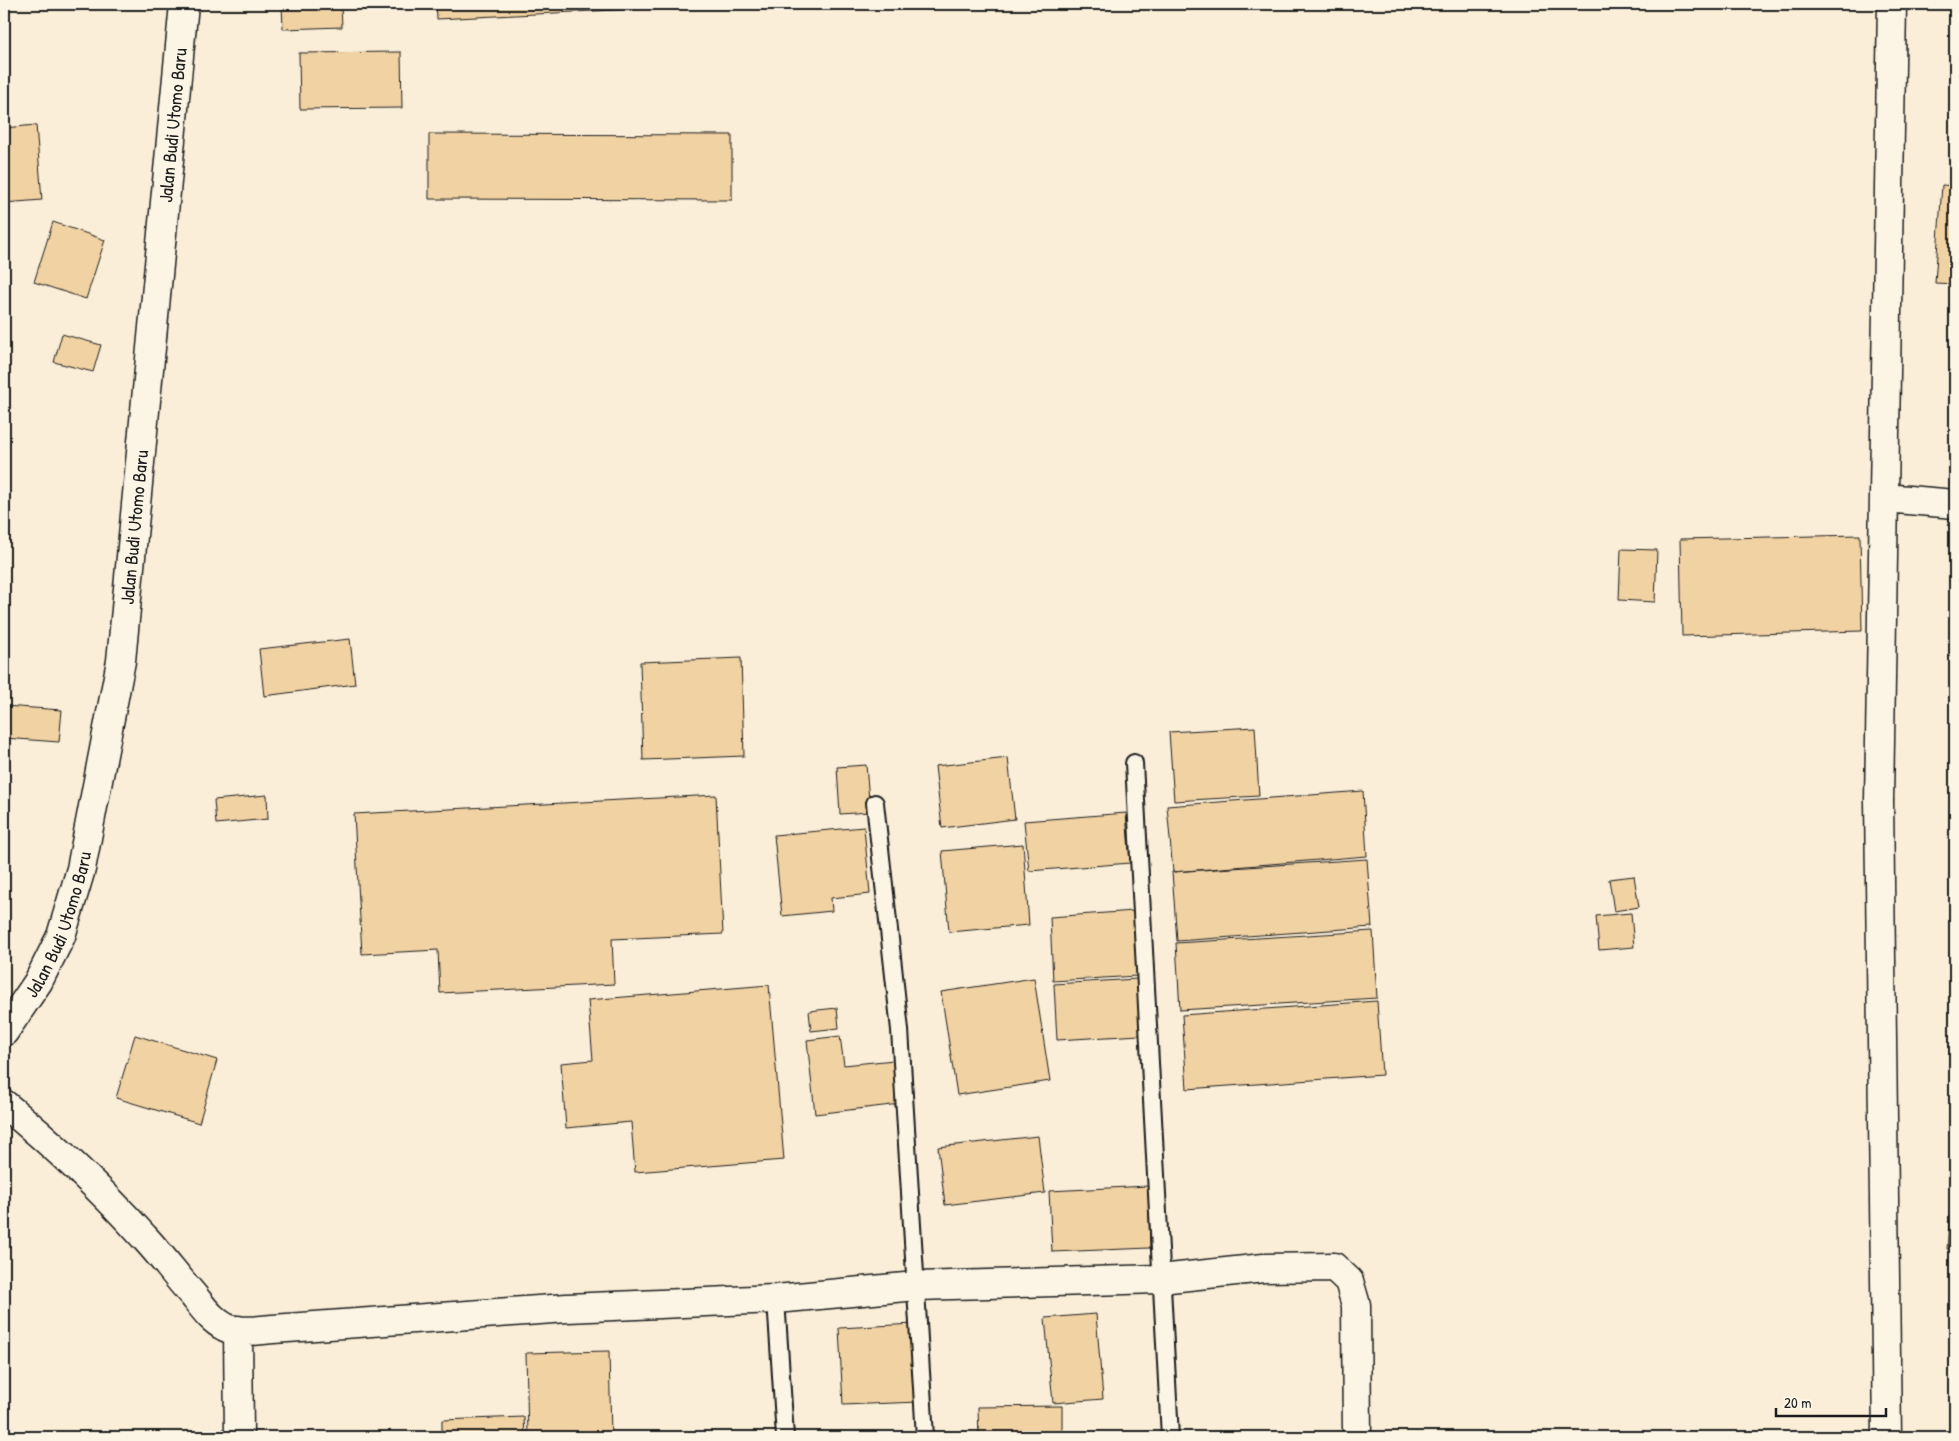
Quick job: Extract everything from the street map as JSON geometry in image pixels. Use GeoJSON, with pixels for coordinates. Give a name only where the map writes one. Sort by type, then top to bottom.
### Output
{"type":"FeatureCollection","features":[{"type":"Feature","properties":{"kind":"street","name":"Jalan Budi Utomo Baru"},"geometry":{"type":"LineString","coordinates":[[4,1032],[38,982],[61,936],[81,869],[120,661],[184,4]]}},
{"type":"Feature","properties":{"kind":"street"},"geometry":{"type":"LineString","coordinates":[[1887,1437],[1878,801],[1885,498],[1892,4]]}},
{"type":"Feature","properties":{"kind":"street"},"geometry":{"type":"LineString","coordinates":[[1885,498],[1955,504]]}},
{"type":"Feature","properties":{"kind":"street"},"geometry":{"type":"LineString","coordinates":[[4,1104],[79,1168],[110,1199],[218,1323],[226,1328],[238,1330],[273,1329],[567,1308],[776,1299],[916,1286],[1160,1279],[1264,1268],[1334,1267],[1349,1281],[1356,1305],[1357,1437]]}},
{"type":"Feature","properties":{"kind":"street"},"geometry":{"type":"LineString","coordinates":[[238,1330],[239,1437]]}},
{"type":"Feature","properties":{"kind":"lane"},"geometry":{"type":"LineString","coordinates":[[1134,763],[1160,1279],[1170,1437]]}},
{"type":"Feature","properties":{"kind":"lane"},"geometry":{"type":"LineString","coordinates":[[875,803],[900,1030],[925,1437]]}},
{"type":"Feature","properties":{"kind":"lane"},"geometry":{"type":"LineString","coordinates":[[776,1299],[785,1437]]}},
{"type":"Feature","properties":{"kind":"building"},"geometry":{"type":"Polygon","coordinates":[[[282,4],[341,4],[342,27],[283,29],[282,4]]]}},
{"type":"Feature","properties":{"kind":"building"},"geometry":{"type":"Polygon","coordinates":[[[436,4],[731,4],[437,19],[436,4]]]}},
{"type":"Feature","properties":{"kind":"building"},"geometry":{"type":"Polygon","coordinates":[[[401,52],[402,108],[300,109],[299,53],[401,52]]]}},
{"type":"Feature","properties":{"kind":"building"},"geometry":{"type":"Polygon","coordinates":[[[36,125],[42,200],[4,203],[4,128],[36,125]]]}},
{"type":"Feature","properties":{"kind":"building"},"geometry":{"type":"Polygon","coordinates":[[[429,134],[732,135],[732,200],[429,199],[429,134]]]}},
{"type":"Feature","properties":{"kind":"building"},"geometry":{"type":"Polygon","coordinates":[[[1942,185],[1955,186],[1955,284],[1935,283],[1942,185]]]}},
{"type":"Feature","properties":{"kind":"building"},"geometry":{"type":"Polygon","coordinates":[[[53,222],[105,240],[86,299],[34,282],[53,222]]]}},
{"type":"Feature","properties":{"kind":"building"},"geometry":{"type":"Polygon","coordinates":[[[62,334],[101,345],[93,372],[54,362],[62,334]]]}},
{"type":"Feature","properties":{"kind":"building"},"geometry":{"type":"Polygon","coordinates":[[[1860,535],[1862,631],[1682,636],[1680,539],[1860,535]]]}},
{"type":"Feature","properties":{"kind":"building"},"geometry":{"type":"Polygon","coordinates":[[[1621,549],[1657,550],[1655,602],[1619,600],[1621,549]]]}},
{"type":"Feature","properties":{"kind":"building"},"geometry":{"type":"Polygon","coordinates":[[[350,639],[355,684],[264,696],[259,649],[350,639]]]}},
{"type":"Feature","properties":{"kind":"building"},"geometry":{"type":"Polygon","coordinates":[[[741,658],[744,756],[643,760],[640,662],[741,658]]]}},
{"type":"Feature","properties":{"kind":"building"},"geometry":{"type":"Polygon","coordinates":[[[4,706],[62,710],[59,742],[4,738],[4,706]]]}},
{"type":"Feature","properties":{"kind":"building"},"geometry":{"type":"Polygon","coordinates":[[[1255,727],[1259,796],[1174,801],[1169,732],[1255,727]]]}},
{"type":"Feature","properties":{"kind":"building"},"geometry":{"type":"Polygon","coordinates":[[[1008,758],[1015,819],[942,828],[935,766],[1008,758]]]}},
{"type":"Feature","properties":{"kind":"building"},"geometry":{"type":"Polygon","coordinates":[[[866,765],[870,812],[840,814],[837,767],[866,765]]]}},
{"type":"Feature","properties":{"kind":"building"},"geometry":{"type":"Polygon","coordinates":[[[1363,791],[1367,856],[1173,872],[1167,806],[1363,791]]]}},
{"type":"Feature","properties":{"kind":"building"},"geometry":{"type":"Polygon","coordinates":[[[267,795],[268,819],[216,824],[214,800],[267,795]]]}},
{"type":"Feature","properties":{"kind":"building"},"geometry":{"type":"Polygon","coordinates":[[[716,795],[723,934],[612,939],[614,984],[440,993],[438,950],[362,954],[354,814],[716,795]]]}},
{"type":"Feature","properties":{"kind":"building"},"geometry":{"type":"Polygon","coordinates":[[[1126,813],[1130,863],[1029,871],[1024,821],[1126,813]]]}},
{"type":"Feature","properties":{"kind":"building"},"geometry":{"type":"Polygon","coordinates":[[[864,827],[870,894],[831,898],[832,911],[782,916],[774,835],[864,827]]]}},
{"type":"Feature","properties":{"kind":"building"},"geometry":{"type":"Polygon","coordinates":[[[1023,844],[1029,925],[949,932],[942,851],[1023,844]]]}},
{"type":"Feature","properties":{"kind":"building"},"geometry":{"type":"Polygon","coordinates":[[[1367,859],[1372,927],[1177,941],[1172,872],[1367,859]]]}},
{"type":"Feature","properties":{"kind":"building"},"geometry":{"type":"Polygon","coordinates":[[[1634,876],[1639,907],[1614,911],[1609,879],[1634,876]]]}},
{"type":"Feature","properties":{"kind":"building"},"geometry":{"type":"Polygon","coordinates":[[[1134,911],[1137,976],[1053,981],[1050,917],[1134,911]]]}},
{"type":"Feature","properties":{"kind":"building"},"geometry":{"type":"Polygon","coordinates":[[[1631,913],[1634,947],[1599,950],[1596,916],[1631,913]]]}},
{"type":"Feature","properties":{"kind":"building"},"geometry":{"type":"Polygon","coordinates":[[[1373,931],[1377,998],[1180,1010],[1176,943],[1373,931]]]}},
{"type":"Feature","properties":{"kind":"building"},"geometry":{"type":"Polygon","coordinates":[[[1034,978],[1050,1081],[957,1095],[941,992],[1034,978]]]}},
{"type":"Feature","properties":{"kind":"building"},"geometry":{"type":"Polygon","coordinates":[[[1137,979],[1140,1035],[1057,1040],[1054,984],[1137,979]]]}},
{"type":"Feature","properties":{"kind":"building"},"geometry":{"type":"Polygon","coordinates":[[[769,985],[784,1160],[635,1172],[631,1122],[566,1128],[561,1063],[593,1060],[588,1000],[769,985]]]}},
{"type":"Feature","properties":{"kind":"building"},"geometry":{"type":"Polygon","coordinates":[[[1377,1001],[1382,1075],[1187,1089],[1182,1015],[1377,1001]]]}},
{"type":"Feature","properties":{"kind":"building"},"geometry":{"type":"Polygon","coordinates":[[[837,1008],[839,1028],[811,1031],[809,1011],[837,1008]]]}},
{"type":"Feature","properties":{"kind":"building"},"geometry":{"type":"Polygon","coordinates":[[[135,1035],[217,1060],[199,1123],[116,1098],[135,1035]]]}},
{"type":"Feature","properties":{"kind":"building"},"geometry":{"type":"Polygon","coordinates":[[[840,1036],[844,1065],[894,1060],[900,1104],[815,1114],[807,1040],[840,1036]]]}},
{"type":"Feature","properties":{"kind":"building"},"geometry":{"type":"Polygon","coordinates":[[[1038,1136],[1045,1193],[945,1205],[938,1147],[1038,1136]]]}},
{"type":"Feature","properties":{"kind":"building"},"geometry":{"type":"Polygon","coordinates":[[[1955,1155],[1955,1250],[1947,1249],[1955,1155]]]}},
{"type":"Feature","properties":{"kind":"building"},"geometry":{"type":"Polygon","coordinates":[[[1148,1186],[1150,1248],[1052,1252],[1049,1191],[1148,1186]]]}},
{"type":"Feature","properties":{"kind":"building"},"geometry":{"type":"Polygon","coordinates":[[[1096,1314],[1103,1399],[1053,1403],[1045,1318],[1096,1314]]]}},
{"type":"Feature","properties":{"kind":"building"},"geometry":{"type":"Polygon","coordinates":[[[914,1324],[919,1402],[843,1405],[839,1328],[914,1324]]]}},
{"type":"Feature","properties":{"kind":"building"},"geometry":{"type":"Polygon","coordinates":[[[609,1351],[611,1437],[528,1437],[526,1353],[609,1351]]]}},
{"type":"Feature","properties":{"kind":"building"},"geometry":{"type":"Polygon","coordinates":[[[1062,1406],[1062,1437],[979,1437],[978,1407],[1062,1406]]]}},
{"type":"Feature","properties":{"kind":"building"},"geometry":{"type":"Polygon","coordinates":[[[524,1417],[525,1437],[442,1437],[442,1420],[524,1417]]]}}]}
